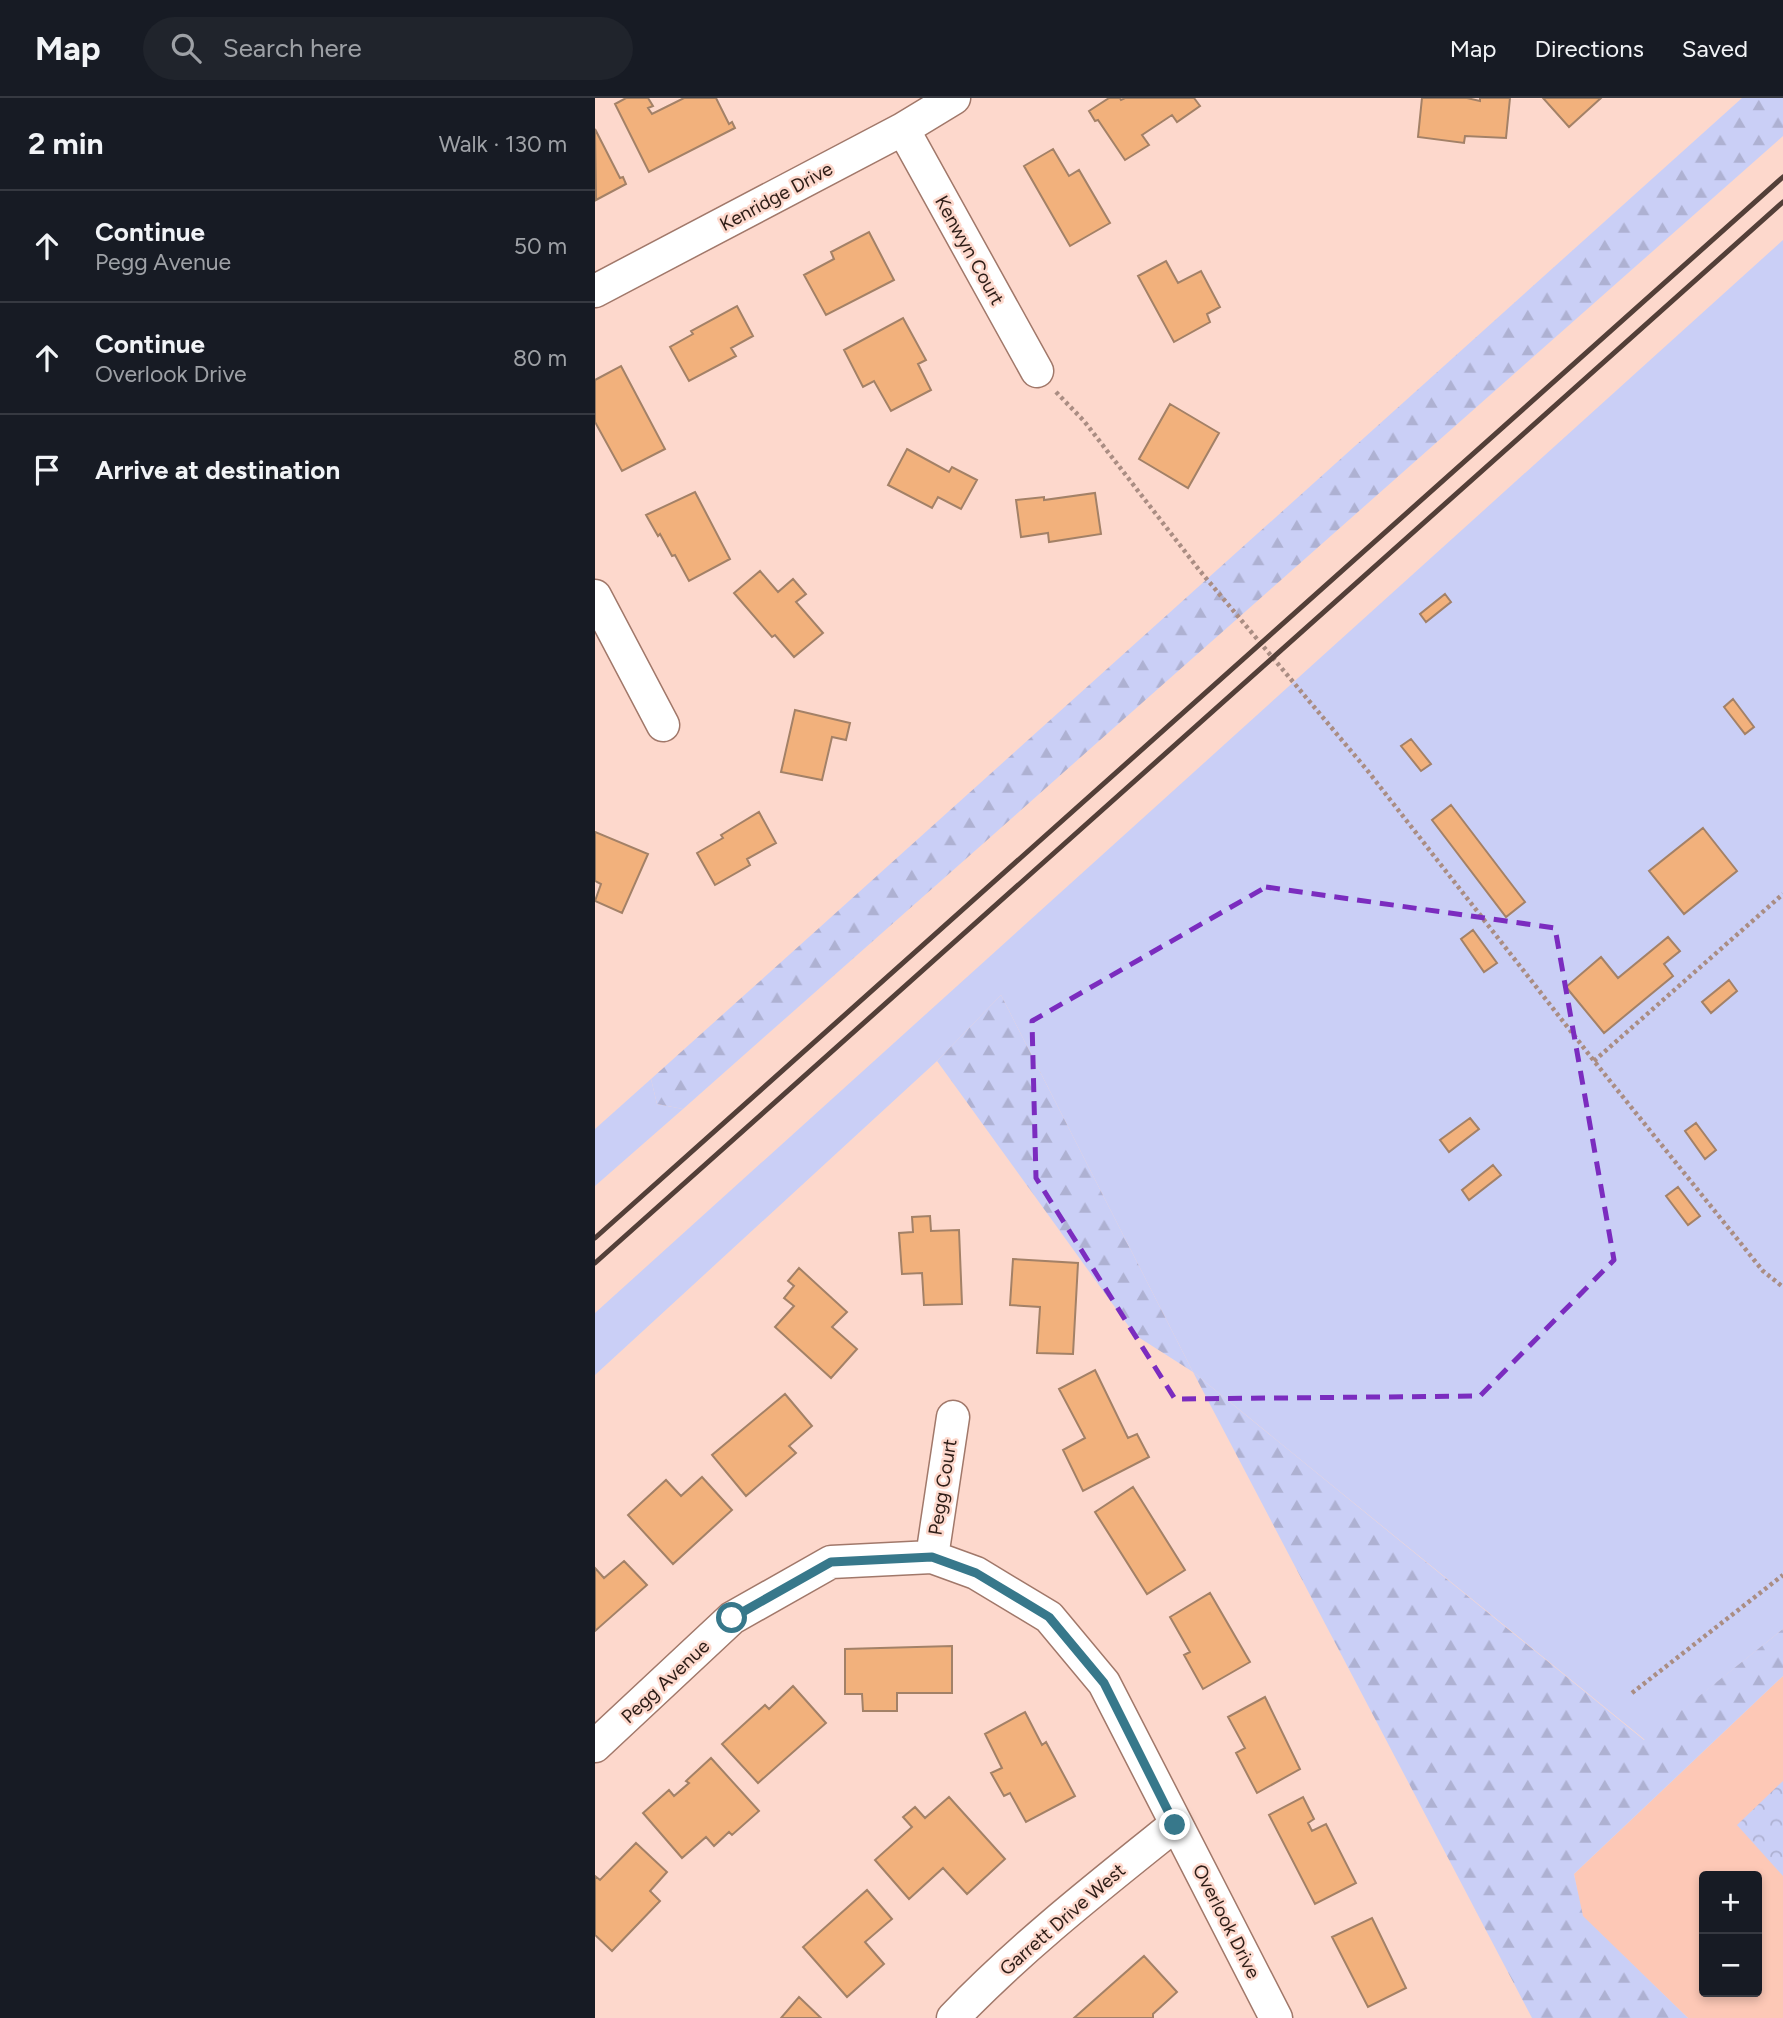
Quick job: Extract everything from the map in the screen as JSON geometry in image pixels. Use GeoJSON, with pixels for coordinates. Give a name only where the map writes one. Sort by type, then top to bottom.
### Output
{"type":"FeatureCollection","features":[{"type":"Feature","properties":{"kind":"street","name":"Kenridge Drive"},"geometry":{"type":"LineString","coordinates":[[595,291],[904,129],[954,98]]}},
{"type":"Feature","properties":{"kind":"street","name":"Kenwyn Court"},"geometry":{"type":"LineString","coordinates":[[904,129],[1037,371]]}},
{"type":"Feature","properties":{"kind":"street"},"geometry":{"type":"LineString","coordinates":[[595,596],[663,725]]}},
{"type":"Feature","properties":{"kind":"street","name":"Pegg Court"},"geometry":{"type":"LineString","coordinates":[[932,1557],[953,1417]]}},
{"type":"Feature","properties":{"kind":"street","name":"Pegg Avenue"},"geometry":{"type":"LineString","coordinates":[[595,1746],[732,1618],[831,1562],[932,1557]]}},
{"type":"Feature","properties":{"kind":"street","name":"Overlook Drive"},"geometry":{"type":"LineString","coordinates":[[932,1557],[976,1573],[1049,1617],[1104,1683],[1276,2018]]}},
{"type":"Feature","properties":{"kind":"street","name":"Garrett Drive West"},"geometry":{"type":"LineString","coordinates":[[953,2018],[975,1994],[1070,1909],[1175,1825]]}},
{"type":"Feature","properties":{"kind":"path"},"geometry":{"type":"LineString","coordinates":[[1037,371],[1084,421],[1200,571],[1367,770],[1594,1061],[1763,1271],[1783,1287]]}},
{"type":"Feature","properties":{"kind":"path"},"geometry":{"type":"LineString","coordinates":[[1594,1061],[1783,894]]}},
{"type":"Feature","properties":{"kind":"path"},"geometry":{"type":"LineString","coordinates":[[1632,1693],[1783,1575]]}},
{"type":"Feature","properties":{"kind":"highlighted area"},"geometry":{"type":"Polygon","coordinates":[[[1266,887],[1555,928],[1614,1260],[1480,1396],[1175,1399],[1036,1178],[1032,1021],[1266,887]]]}},
{"type":"Feature","properties":{"kind":"shaded area"},"geometry":{"type":"Polygon","coordinates":[[[1783,1676],[1783,2018],[1688,2018],[1582,1916],[1574,1874],[1783,1676]]]}},
{"type":"Feature","properties":{"kind":"green space"},"geometry":{"type":"Polygon","coordinates":[[[1742,98],[1783,98],[1783,136],[683,1109],[657,1104],[651,1079],[1742,98]]]}},
{"type":"Feature","properties":{"kind":"green space"},"geometry":{"type":"Polygon","coordinates":[[[1783,240],[1783,1629],[1645,1740],[1193,1372],[1001,995],[937,1061],[595,1375],[595,1313],[1783,240]]]}},
{"type":"Feature","properties":{"kind":"green space"},"geometry":{"type":"Polygon","coordinates":[[[1001,995],[1193,1372],[1135,1335],[937,1061],[1001,995]]]}},
{"type":"Feature","properties":{"kind":"green space"},"geometry":{"type":"Polygon","coordinates":[[[651,1079],[657,1104],[683,1109],[595,1186],[595,1129],[651,1079]]]}},
{"type":"Feature","properties":{"kind":"green space"},"geometry":{"type":"Polygon","coordinates":[[[1193,1372],[1644,1740],[1783,1629],[1783,1676],[1574,1874],[1583,1916],[1688,2018],[1532,2018],[1193,1372]]]}},
{"type":"Feature","properties":{"kind":"green space"},"geometry":{"type":"Polygon","coordinates":[[[1783,1781],[1783,1876],[1737,1825],[1783,1781]]]}},
{"type":"Feature","properties":{"kind":"building"},"geometry":{"type":"Polygon","coordinates":[[[626,98],[648,98],[653,106],[648,108],[652,114],[684,98],[716,98],[729,124],[732,122],[735,128],[649,172],[615,104],[626,98]]]}},
{"type":"Feature","properties":{"kind":"building"},"geometry":{"type":"Polygon","coordinates":[[[1109,98],[1194,98],[1200,106],[1177,122],[1172,115],[1142,135],[1149,145],[1125,160],[1089,111],[1109,98]]]}},
{"type":"Feature","properties":{"kind":"building"},"geometry":{"type":"Polygon","coordinates":[[[1422,98],[1467,98],[1480,101],[1480,98],[1510,98],[1506,138],[1465,136],[1464,143],[1418,137],[1422,98]]]}},
{"type":"Feature","properties":{"kind":"building"},"geometry":{"type":"Polygon","coordinates":[[[1543,98],[1601,98],[1569,127],[1543,98]]]}},
{"type":"Feature","properties":{"kind":"building"},"geometry":{"type":"Polygon","coordinates":[[[595,129],[620,178],[623,177],[626,184],[596,200],[595,129]]]}},
{"type":"Feature","properties":{"kind":"building"},"geometry":{"type":"Polygon","coordinates":[[[1053,149],[1069,176],[1079,170],[1110,223],[1070,246],[1024,166],[1053,149]]]}},
{"type":"Feature","properties":{"kind":"building"},"geometry":{"type":"Polygon","coordinates":[[[869,232],[894,280],[826,315],[804,275],[834,259],[831,252],[869,232]]]}},
{"type":"Feature","properties":{"kind":"building"},"geometry":{"type":"Polygon","coordinates":[[[1166,261],[1178,283],[1201,271],[1220,307],[1207,314],[1210,322],[1174,342],[1138,276],[1166,261]]]}},
{"type":"Feature","properties":{"kind":"building"},"geometry":{"type":"Polygon","coordinates":[[[737,306],[753,336],[731,348],[736,356],[689,381],[670,347],[693,334],[691,331],[737,306]]]}},
{"type":"Feature","properties":{"kind":"building"},"geometry":{"type":"Polygon","coordinates":[[[903,318],[926,360],[918,364],[931,390],[891,411],[874,381],[863,387],[844,350],[903,318]]]}},
{"type":"Feature","properties":{"kind":"building"},"geometry":{"type":"Polygon","coordinates":[[[621,366],[665,449],[622,471],[595,422],[595,380],[621,366]]]}},
{"type":"Feature","properties":{"kind":"building"},"geometry":{"type":"Polygon","coordinates":[[[1170,404],[1219,433],[1188,488],[1139,459],[1170,404]]]}},
{"type":"Feature","properties":{"kind":"building"},"geometry":{"type":"Polygon","coordinates":[[[907,449],[949,472],[952,467],[977,480],[961,509],[938,497],[932,508],[888,485],[907,449]]]}},
{"type":"Feature","properties":{"kind":"building"},"geometry":{"type":"Polygon","coordinates":[[[695,492],[730,559],[689,581],[675,555],[672,556],[646,515],[695,492]]]}},
{"type":"Feature","properties":{"kind":"building"},"geometry":{"type":"Polygon","coordinates":[[[1095,493],[1101,534],[1049,542],[1048,533],[1021,537],[1016,500],[1044,497],[1044,500],[1095,493]]]}},
{"type":"Feature","properties":{"kind":"building"},"geometry":{"type":"Polygon","coordinates":[[[760,571],[778,592],[793,579],[806,594],[796,602],[823,633],[794,657],[775,635],[772,637],[734,593],[760,571]]]}},
{"type":"Feature","properties":{"kind":"building"},"geometry":{"type":"Polygon","coordinates":[[[1445,594],[1451,602],[1426,622],[1420,614],[1445,594]]]}},
{"type":"Feature","properties":{"kind":"building"},"geometry":{"type":"Polygon","coordinates":[[[1733,699],[1754,727],[1745,734],[1724,707],[1733,699]]]}},
{"type":"Feature","properties":{"kind":"building"},"geometry":{"type":"Polygon","coordinates":[[[795,710],[850,723],[846,740],[832,737],[822,780],[781,772],[795,710]]]}},
{"type":"Feature","properties":{"kind":"building"},"geometry":{"type":"Polygon","coordinates":[[[1411,739],[1431,764],[1421,771],[1401,746],[1411,739]]]}},
{"type":"Feature","properties":{"kind":"building"},"geometry":{"type":"Polygon","coordinates":[[[1451,805],[1525,902],[1506,917],[1432,820],[1451,805]]]}},
{"type":"Feature","properties":{"kind":"building"},"geometry":{"type":"Polygon","coordinates":[[[759,812],[776,843],[747,859],[750,865],[715,885],[697,853],[759,812]]]}},
{"type":"Feature","properties":{"kind":"building"},"geometry":{"type":"Polygon","coordinates":[[[1703,828],[1737,871],[1684,914],[1649,871],[1703,828]]]}},
{"type":"Feature","properties":{"kind":"building"},"geometry":{"type":"Polygon","coordinates":[[[595,832],[648,854],[622,913],[595,901],[601,884],[595,881],[595,832]]]}},
{"type":"Feature","properties":{"kind":"building"},"geometry":{"type":"Polygon","coordinates":[[[1473,930],[1497,963],[1484,972],[1461,939],[1473,930]]]}},
{"type":"Feature","properties":{"kind":"building"},"geometry":{"type":"Polygon","coordinates":[[[1668,937],[1680,951],[1664,964],[1673,976],[1604,1033],[1566,987],[1601,957],[1618,978],[1668,937]]]}},
{"type":"Feature","properties":{"kind":"building"},"geometry":{"type":"Polygon","coordinates":[[[1729,980],[1737,991],[1711,1013],[1702,1002],[1729,980]]]}},
{"type":"Feature","properties":{"kind":"building"},"geometry":{"type":"Polygon","coordinates":[[[1470,1118],[1479,1129],[1449,1152],[1440,1140],[1470,1118]]]}},
{"type":"Feature","properties":{"kind":"building"},"geometry":{"type":"Polygon","coordinates":[[[1696,1123],[1716,1150],[1705,1159],[1685,1131],[1696,1123]]]}},
{"type":"Feature","properties":{"kind":"building"},"geometry":{"type":"Polygon","coordinates":[[[1493,1165],[1501,1175],[1469,1200],[1462,1190],[1493,1165]]]}},
{"type":"Feature","properties":{"kind":"building"},"geometry":{"type":"Polygon","coordinates":[[[1678,1187],[1700,1216],[1688,1225],[1666,1196],[1678,1187]]]}},
{"type":"Feature","properties":{"kind":"building"},"geometry":{"type":"Polygon","coordinates":[[[930,1216],[931,1231],[959,1230],[962,1304],[924,1305],[922,1273],[902,1274],[899,1233],[913,1232],[912,1217],[930,1216]]]}},
{"type":"Feature","properties":{"kind":"building"},"geometry":{"type":"Polygon","coordinates":[[[1013,1259],[1078,1263],[1073,1354],[1037,1353],[1040,1307],[1010,1305],[1013,1259]]]}},
{"type":"Feature","properties":{"kind":"building"},"geometry":{"type":"Polygon","coordinates":[[[799,1268],[847,1312],[832,1327],[857,1349],[831,1378],[775,1327],[794,1306],[784,1298],[794,1286],[788,1281],[799,1268]]]}},
{"type":"Feature","properties":{"kind":"building"},"geometry":{"type":"Polygon","coordinates":[[[1095,1370],[1128,1438],[1137,1434],[1149,1457],[1083,1491],[1063,1450],[1085,1438],[1059,1389],[1095,1370]]]}},
{"type":"Feature","properties":{"kind":"building"},"geometry":{"type":"Polygon","coordinates":[[[785,1394],[812,1426],[789,1446],[796,1453],[746,1496],[712,1455],[785,1394]]]}},
{"type":"Feature","properties":{"kind":"building"},"geometry":{"type":"Polygon","coordinates":[[[702,1477],[732,1510],[673,1564],[628,1515],[666,1480],[681,1496],[702,1477]]]}},
{"type":"Feature","properties":{"kind":"building"},"geometry":{"type":"Polygon","coordinates":[[[1133,1487],[1185,1570],[1147,1594],[1095,1512],[1133,1487]]]}},
{"type":"Feature","properties":{"kind":"building"},"geometry":{"type":"Polygon","coordinates":[[[624,1561],[647,1585],[595,1631],[595,1568],[604,1578],[624,1561]]]}},
{"type":"Feature","properties":{"kind":"building"},"geometry":{"type":"Polygon","coordinates":[[[1210,1593],[1250,1662],[1203,1689],[1184,1655],[1190,1652],[1170,1617],[1210,1593]]]}},
{"type":"Feature","properties":{"kind":"building"},"geometry":{"type":"Polygon","coordinates":[[[952,1646],[952,1693],[897,1693],[897,1711],[863,1711],[862,1694],[845,1694],[845,1649],[952,1646]]]}},
{"type":"Feature","properties":{"kind":"building"},"geometry":{"type":"Polygon","coordinates":[[[793,1686],[826,1723],[758,1783],[722,1744],[765,1705],[769,1709],[793,1686]]]}},
{"type":"Feature","properties":{"kind":"building"},"geometry":{"type":"Polygon","coordinates":[[[1265,1697],[1300,1769],[1257,1793],[1236,1753],[1245,1748],[1228,1717],[1265,1697]]]}},
{"type":"Feature","properties":{"kind":"building"},"geometry":{"type":"Polygon","coordinates":[[[1025,1712],[1042,1745],[1046,1742],[1075,1796],[1026,1822],[1010,1793],[1004,1796],[991,1773],[1002,1768],[985,1734],[1025,1712]]]}},
{"type":"Feature","properties":{"kind":"building"},"geometry":{"type":"Polygon","coordinates":[[[711,1758],[759,1811],[732,1835],[729,1832],[714,1846],[706,1837],[682,1858],[643,1813],[669,1790],[674,1796],[711,1758]]]}},
{"type":"Feature","properties":{"kind":"building"},"geometry":{"type":"Polygon","coordinates":[[[949,1797],[1005,1859],[967,1894],[943,1868],[909,1899],[875,1860],[912,1827],[903,1817],[915,1807],[925,1818],[949,1797]]]}},
{"type":"Feature","properties":{"kind":"building"},"geometry":{"type":"Polygon","coordinates":[[[1303,1797],[1314,1819],[1308,1823],[1312,1831],[1326,1824],[1356,1883],[1315,1904],[1269,1815],[1303,1797]]]}},
{"type":"Feature","properties":{"kind":"building"},"geometry":{"type":"Polygon","coordinates":[[[636,1843],[667,1872],[650,1891],[660,1901],[612,1951],[595,1935],[595,1876],[600,1880],[636,1843]]]}},
{"type":"Feature","properties":{"kind":"building"},"geometry":{"type":"Polygon","coordinates":[[[867,1890],[892,1919],[865,1942],[884,1964],[847,1997],[803,1947],[867,1890]]]}},
{"type":"Feature","properties":{"kind":"building"},"geometry":{"type":"Polygon","coordinates":[[[1372,1918],[1406,1988],[1368,2007],[1332,1937],[1372,1918]]]}},
{"type":"Feature","properties":{"kind":"building"},"geometry":{"type":"Polygon","coordinates":[[[1144,1956],[1177,1992],[1153,2014],[1153,2018],[1074,2018],[1144,1956]]]}},
{"type":"Feature","properties":{"kind":"building"},"geometry":{"type":"Polygon","coordinates":[[[799,1997],[821,2018],[781,2018],[799,1997]]]}},
{"type":"Feature","properties":{"kind":"railway"},"geometry":{"type":"LineString","coordinates":[[595,1238],[1783,177]]}},
{"type":"Feature","properties":{"kind":"railway"},"geometry":{"type":"LineString","coordinates":[[595,1263],[1783,202]]}},
{"type":"Feature","properties":{"kind":"route"},"geometry":{"type":"LineString","coordinates":[[732,1618],[831,1562],[932,1557],[976,1573],[1049,1617],[1104,1683],[1175,1825]]}}]}
